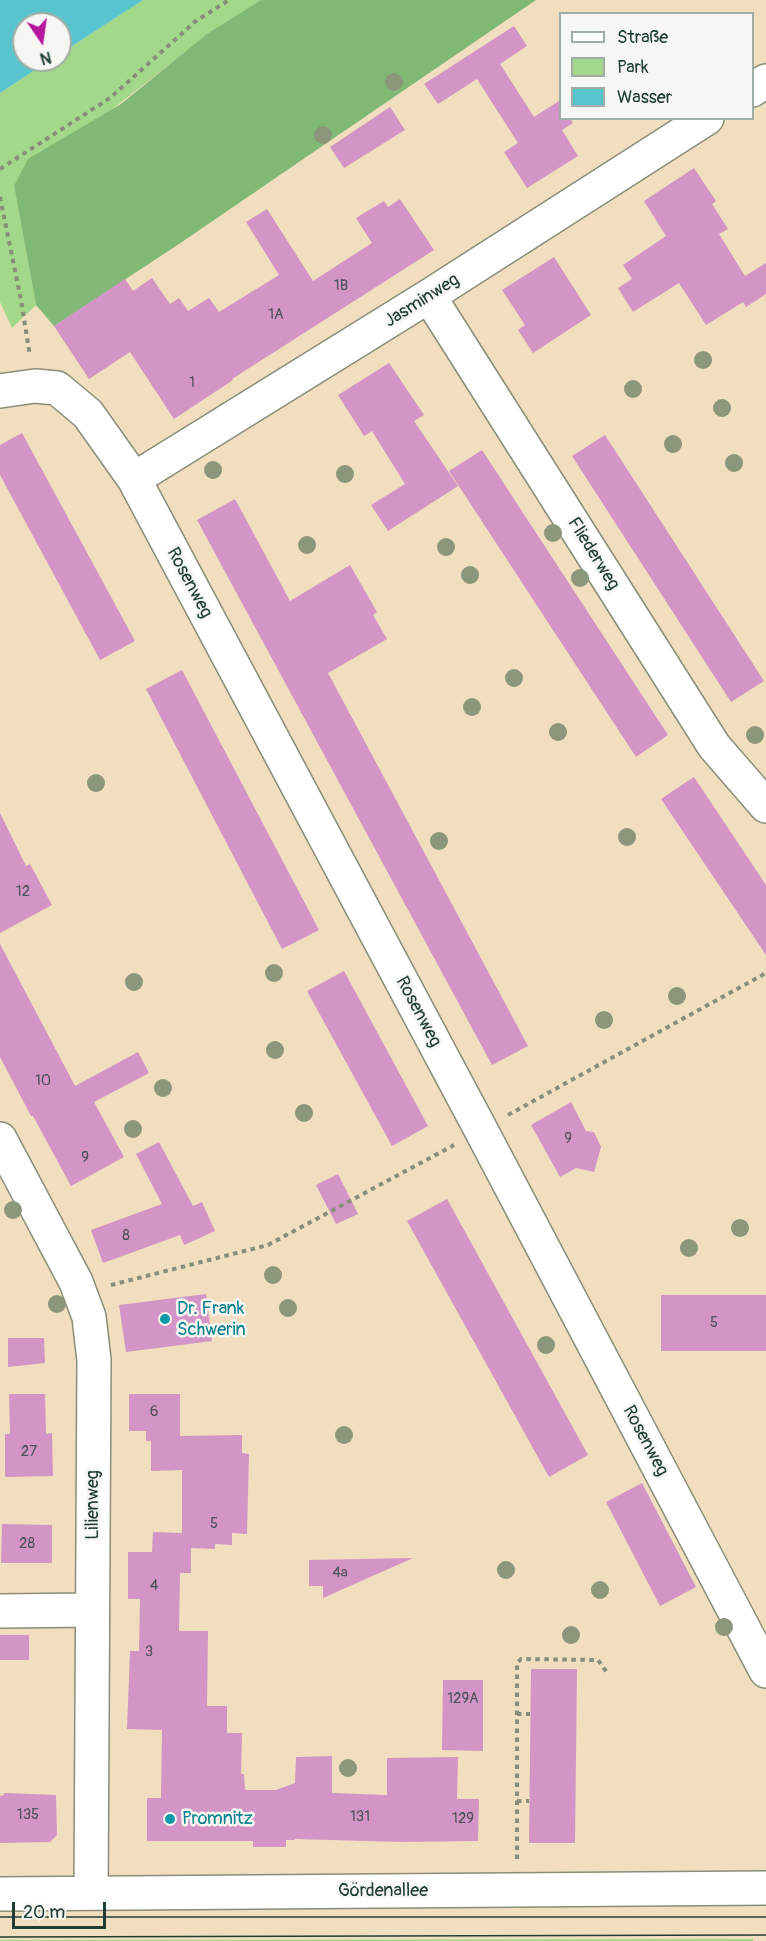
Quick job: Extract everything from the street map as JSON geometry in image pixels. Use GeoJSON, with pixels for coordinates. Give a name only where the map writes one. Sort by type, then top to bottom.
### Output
{"type":"FeatureCollection","features":[{"type":"Feature","properties":{"kind":"street","name":"Jasminweg"},"geometry":{"type":"LineString","coordinates":[[134,479],[429,296],[704,120]]}},
{"type":"Feature","properties":{"kind":"street","name":"Fliederweg"},"geometry":{"type":"LineString","coordinates":[[429,296],[714,746],[766,806]]}},
{"type":"Feature","properties":{"kind":"street"},"geometry":{"type":"LineString","coordinates":[[0,391],[35,386]]}},
{"type":"Feature","properties":{"kind":"street","name":"Rosenweg"},"geometry":{"type":"LineString","coordinates":[[35,386],[57,388],[88,414],[134,479],[766,1671]]}},
{"type":"Feature","properties":{"kind":"street","name":"Lilienweg"},"geometry":{"type":"LineString","coordinates":[[0,1139],[76,1282],[89,1317],[94,1359],[92,1893]]}},
{"type":"Feature","properties":{"kind":"street"},"geometry":{"type":"LineString","coordinates":[[0,1611],[92,1610]]}},
{"type":"Feature","properties":{"kind":"street","name":"Gördenallee"},"geometry":{"type":"LineString","coordinates":[[0,1894],[766,1888]]}},
{"type":"Feature","properties":{"kind":"path"},"geometry":{"type":"LineString","coordinates":[[0,169],[110,98],[196,21],[229,0]]}},
{"type":"Feature","properties":{"kind":"path"},"geometry":{"type":"LineString","coordinates":[[0,197],[21,300],[35,386]]}},
{"type":"Feature","properties":{"kind":"path"},"geometry":{"type":"LineString","coordinates":[[107,1286],[268,1245],[766,973]]}},
{"type":"Feature","properties":{"kind":"path"},"geometry":{"type":"LineString","coordinates":[[517,1890],[517,1663],[521,1659],[598,1660],[608,1674]]}},
{"type":"Feature","properties":{"kind":"path"},"geometry":{"type":"LineString","coordinates":[[517,1714],[530,1714]]}},
{"type":"Feature","properties":{"kind":"path"},"geometry":{"type":"LineString","coordinates":[[517,1801],[529,1801]]}},
{"type":"Feature","properties":{"kind":"green space"},"geometry":{"type":"Polygon","coordinates":[[[143,0],[261,0],[207,35],[14,186],[36,305],[12,328],[0,302],[0,93],[32,72],[72,72],[72,46],[143,0]]]}},
{"type":"Feature","properties":{"kind":"green space"},"geometry":{"type":"Polygon","coordinates":[[[261,0],[536,0],[176,246],[54,326],[36,305],[14,186],[28,159],[121,104],[207,34],[261,0]]]}},
{"type":"Feature","properties":{"kind":"green space"},"geometry":{"type":"Polygon","coordinates":[[[753,1939],[753,1941],[0,1941],[0,1940],[753,1939]]]}},
{"type":"Feature","properties":{"kind":"water"},"geometry":{"type":"Polygon","coordinates":[[[0,0],[143,0],[72,46],[72,12],[12,12],[12,72],[32,72],[0,93],[0,0]]]}},
{"type":"Feature","properties":{"kind":"building"},"geometry":{"type":"Polygon","coordinates":[[[514,26],[527,46],[500,64],[534,117],[559,101],[559,120],[571,120],[573,123],[562,130],[578,156],[527,188],[504,152],[518,143],[477,79],[438,104],[424,84],[514,26]]]}},
{"type":"Feature","properties":{"kind":"building"},"geometry":{"type":"Polygon","coordinates":[[[390,107],[405,130],[344,168],[330,147],[390,107]]]}},
{"type":"Feature","properties":{"kind":"building"},"geometry":{"type":"Polygon","coordinates":[[[694,168],[716,201],[712,204],[728,229],[719,234],[745,276],[766,263],[766,294],[746,307],[743,302],[706,325],[679,283],[633,312],[618,288],[632,279],[623,265],[666,236],[644,201],[694,168]]]}},
{"type":"Feature","properties":{"kind":"building"},"geometry":{"type":"Polygon","coordinates":[[[400,199],[434,250],[232,379],[174,419],[130,352],[89,379],[54,326],[125,279],[133,291],[152,278],[170,304],[179,298],[188,311],[209,298],[219,312],[279,275],[246,222],[267,209],[313,281],[372,243],[356,218],[384,201],[388,207],[400,199]]]}},
{"type":"Feature","properties":{"kind":"building"},"geometry":{"type":"Polygon","coordinates":[[[554,257],[591,315],[533,353],[518,330],[525,325],[502,290],[554,257]]]}},
{"type":"Feature","properties":{"kind":"building"},"geometry":{"type":"Polygon","coordinates":[[[389,363],[424,415],[414,421],[458,486],[388,531],[371,505],[405,484],[372,431],[364,436],[338,395],[389,363]]]}},
{"type":"Feature","properties":{"kind":"building"},"geometry":{"type":"Polygon","coordinates":[[[22,433],[135,641],[100,660],[0,475],[0,445],[22,433]]]}},
{"type":"Feature","properties":{"kind":"building"},"geometry":{"type":"Polygon","coordinates":[[[605,435],[764,681],[731,702],[572,456],[605,435]]]}},
{"type":"Feature","properties":{"kind":"building"},"geometry":{"type":"Polygon","coordinates":[[[482,450],[668,735],[636,757],[449,471],[482,450]]]}},
{"type":"Feature","properties":{"kind":"building"},"geometry":{"type":"Polygon","coordinates":[[[235,499],[290,601],[350,565],[377,612],[373,615],[387,639],[328,673],[528,1046],[492,1065],[197,520],[235,499]]]}},
{"type":"Feature","properties":{"kind":"building"},"geometry":{"type":"Polygon","coordinates":[[[182,670],[319,930],[282,949],[146,689],[182,670]]]}},
{"type":"Feature","properties":{"kind":"building"},"geometry":{"type":"Polygon","coordinates":[[[694,777],[766,885],[766,955],[661,799],[694,777]]]}},
{"type":"Feature","properties":{"kind":"building"},"geometry":{"type":"Polygon","coordinates":[[[0,813],[26,866],[30,864],[52,905],[0,933],[0,813]]]}},
{"type":"Feature","properties":{"kind":"building"},"geometry":{"type":"Polygon","coordinates":[[[0,944],[75,1086],[138,1052],[149,1073],[94,1102],[124,1157],[71,1186],[0,1057],[0,944]]]}},
{"type":"Feature","properties":{"kind":"building"},"geometry":{"type":"Polygon","coordinates":[[[344,971],[428,1126],[392,1146],[307,991],[344,971]]]}},
{"type":"Feature","properties":{"kind":"building"},"geometry":{"type":"Polygon","coordinates":[[[571,1102],[586,1131],[594,1132],[601,1147],[594,1172],[576,1168],[560,1177],[531,1125],[571,1102]]]}},
{"type":"Feature","properties":{"kind":"building"},"geometry":{"type":"Polygon","coordinates":[[[159,1142],[193,1206],[202,1202],[215,1231],[184,1245],[180,1235],[103,1263],[91,1230],[162,1204],[136,1154],[159,1142]]]}},
{"type":"Feature","properties":{"kind":"building"},"geometry":{"type":"Polygon","coordinates":[[[338,1174],[358,1214],[336,1224],[316,1185],[338,1174]]]}},
{"type":"Feature","properties":{"kind":"building"},"geometry":{"type":"Polygon","coordinates":[[[447,1199],[588,1455],[549,1477],[407,1221],[447,1199]]]}},
{"type":"Feature","properties":{"kind":"building","name":"Dr. Frank Schwerin"},"geometry":{"type":"Polygon","coordinates":[[[206,1294],[212,1341],[126,1352],[119,1305],[206,1294]]]}},
{"type":"Feature","properties":{"kind":"building"},"geometry":{"type":"Polygon","coordinates":[[[661,1295],[766,1295],[766,1351],[661,1351],[661,1295]]]}},
{"type":"Feature","properties":{"kind":"building"},"geometry":{"type":"Polygon","coordinates":[[[8,1338],[44,1338],[45,1363],[8,1367],[8,1338]]]}},
{"type":"Feature","properties":{"kind":"building"},"geometry":{"type":"Polygon","coordinates":[[[9,1394],[45,1394],[46,1434],[52,1433],[53,1476],[5,1477],[5,1434],[10,1434],[9,1394]]]}},
{"type":"Feature","properties":{"kind":"building"},"geometry":{"type":"Polygon","coordinates":[[[129,1394],[180,1394],[180,1436],[242,1435],[242,1453],[249,1454],[247,1534],[232,1533],[232,1545],[215,1544],[215,1549],[191,1548],[191,1573],[180,1573],[179,1631],[208,1631],[207,1706],[227,1706],[227,1733],[242,1733],[241,1774],[244,1774],[245,1790],[276,1790],[295,1783],[296,1757],[332,1756],[332,1793],[387,1795],[387,1758],[458,1757],[457,1799],[479,1799],[478,1841],[401,1842],[295,1839],[286,1840],[286,1847],[253,1847],[253,1841],[147,1841],[147,1798],[161,1798],[162,1730],[127,1729],[130,1651],[139,1651],[140,1599],[128,1599],[128,1552],[152,1552],[153,1532],[182,1533],[182,1470],[151,1471],[151,1441],[146,1441],[146,1431],[129,1431],[129,1394]]]}},
{"type":"Feature","properties":{"kind":"building"},"geometry":{"type":"Polygon","coordinates":[[[642,1483],[696,1587],[660,1606],[606,1502],[642,1483]]]}},
{"type":"Feature","properties":{"kind":"building"},"geometry":{"type":"Polygon","coordinates":[[[2,1524],[52,1525],[52,1563],[1,1563],[2,1524]]]}},
{"type":"Feature","properties":{"kind":"building"},"geometry":{"type":"Polygon","coordinates":[[[413,1558],[323,1598],[323,1586],[309,1586],[309,1560],[413,1558]]]}},
{"type":"Feature","properties":{"kind":"building"},"geometry":{"type":"Polygon","coordinates":[[[0,1635],[29,1635],[29,1660],[0,1660],[0,1635]]]}},
{"type":"Feature","properties":{"kind":"building"},"geometry":{"type":"Polygon","coordinates":[[[531,1669],[577,1669],[575,1843],[529,1843],[531,1669]]]}},
{"type":"Feature","properties":{"kind":"building"},"geometry":{"type":"Polygon","coordinates":[[[443,1680],[483,1680],[483,1751],[442,1750],[443,1680]]]}},
{"type":"Feature","properties":{"kind":"building"},"geometry":{"type":"Polygon","coordinates":[[[4,1793],[56,1795],[57,1835],[50,1842],[0,1843],[0,1796],[4,1793]]]}},
{"type":"Feature","properties":{"kind":"tram line"},"geometry":{"type":"LineString","coordinates":[[0,1917],[766,1917]]}},
{"type":"Feature","properties":{"kind":"tram line"},"geometry":{"type":"LineString","coordinates":[[0,1937],[766,1935]]}},
{"type":"Feature","properties":{"kind":"place","name":"Dr. Frank Schwerin"},"geometry":{"type":"Point","coordinates":[165,1319]}},
{"type":"Feature","properties":{"kind":"place","name":"Promnitz"},"geometry":{"type":"Point","coordinates":[170,1819]}}]}
